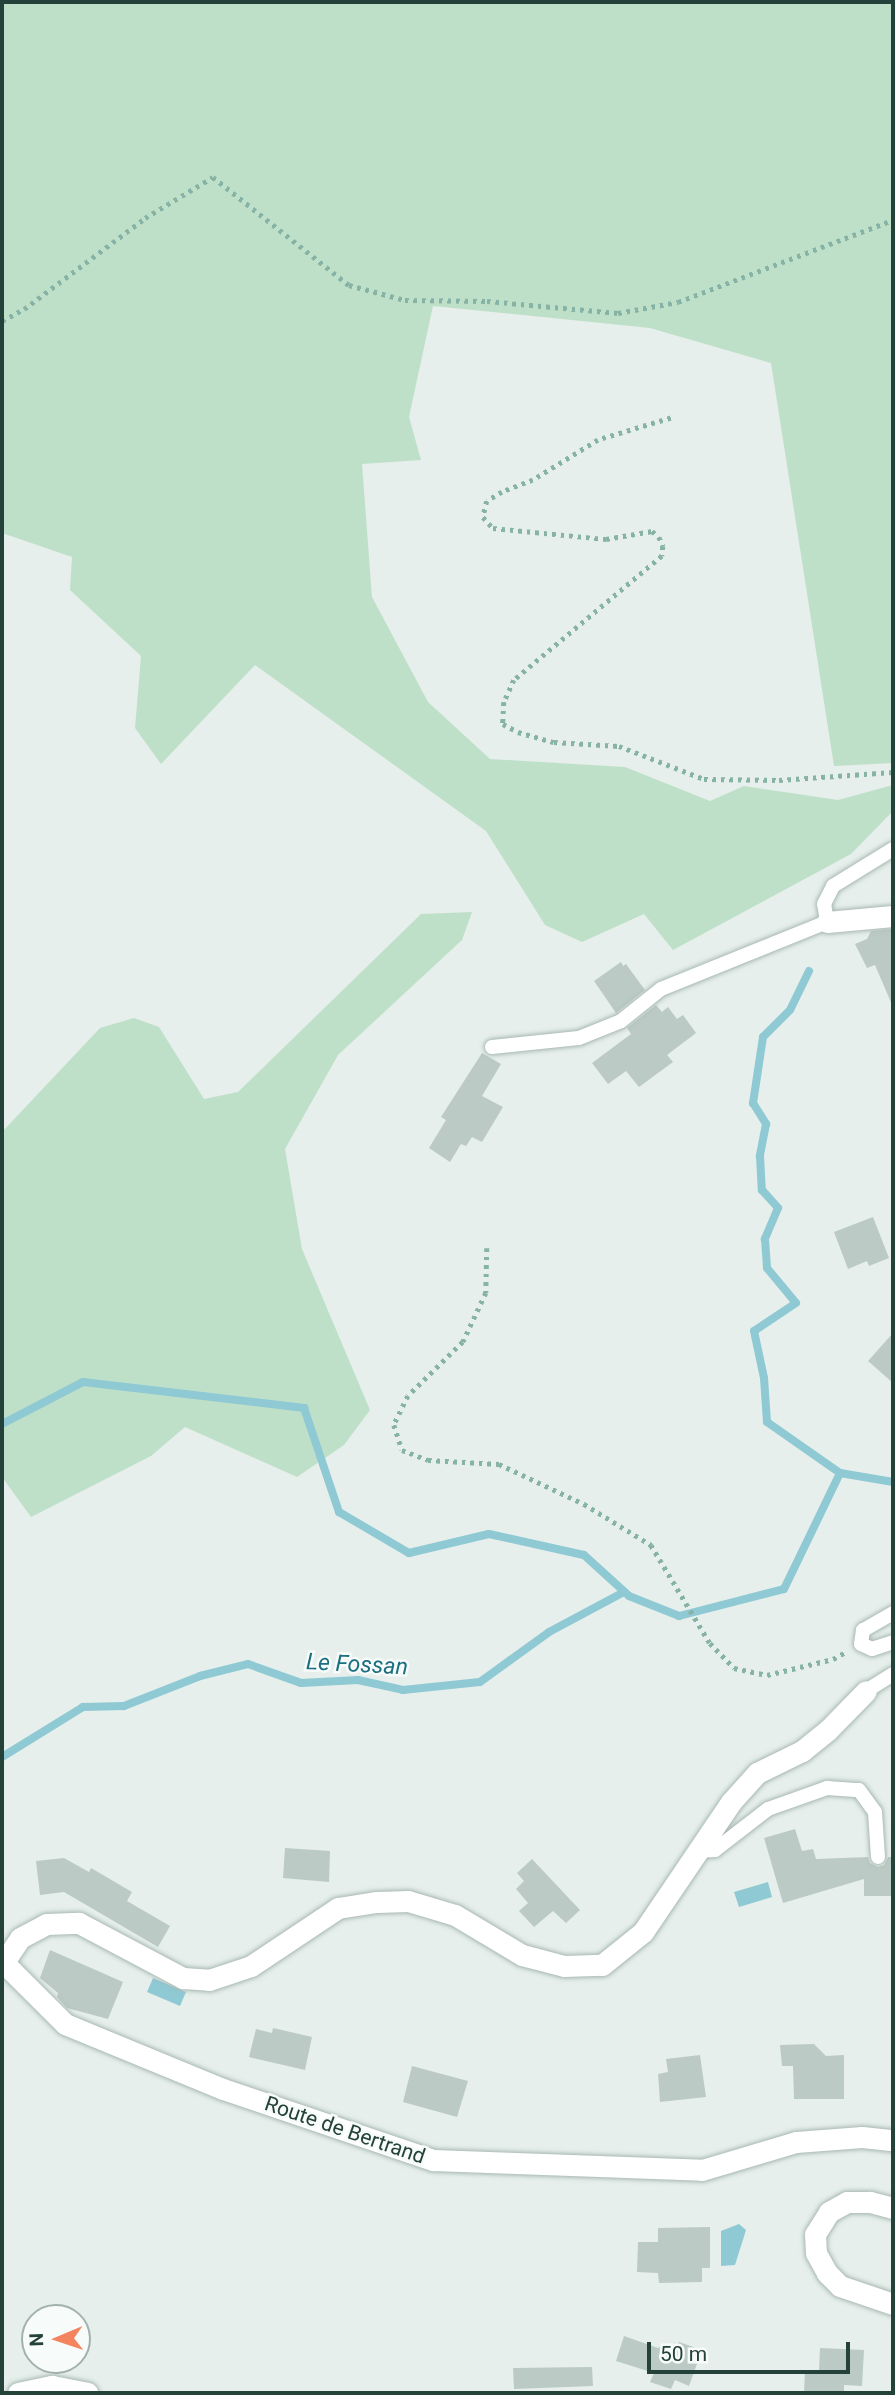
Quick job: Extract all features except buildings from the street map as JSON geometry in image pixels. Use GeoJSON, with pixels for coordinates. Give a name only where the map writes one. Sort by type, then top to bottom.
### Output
{"type":"FeatureCollection","features":[{"type":"Feature","properties":{"kind":"street"},"geometry":{"type":"LineString","coordinates":[[827,922],[893,916]]}},
{"type":"Feature","properties":{"kind":"street"},"geometry":{"type":"LineString","coordinates":[[3,1961],[20,1938],[46,1924],[79,1923],[183,1978],[209,1980],[251,1966],[338,1908],[408,1901],[455,1915],[522,1955],[564,1966],[602,1965],[643,1932],[731,1802],[757,1773],[802,1751],[828,1730],[866,1692]]}},
{"type":"Feature","properties":{"kind":"street","name":"Route de Bertrand"},"geometry":{"type":"LineString","coordinates":[[3,1961],[65,2024],[77,2030],[223,2089],[433,2160],[702,2170],[796,2143],[862,2137],[893,2140]]}},
{"type":"Feature","properties":{"kind":"street"},"geometry":{"type":"LineString","coordinates":[[893,2208],[870,2202],[847,2202],[829,2212],[815,2234],[816,2253],[827,2273],[840,2286],[893,2304]]}},
{"type":"Feature","properties":{"kind":"street"},"geometry":{"type":"LineString","coordinates":[[18,2393],[52,2386],[87,2393]]}},
{"type":"Feature","properties":{"kind":"lane"},"geometry":{"type":"LineString","coordinates":[[492,1048],[579,1038],[621,1021],[661,989],[827,922],[824,904],[833,886],[893,849]]}},
{"type":"Feature","properties":{"kind":"lane"},"geometry":{"type":"LineString","coordinates":[[893,1612],[863,1630],[860,1644],[872,1649],[893,1642]]}},
{"type":"Feature","properties":{"kind":"lane"},"geometry":{"type":"LineString","coordinates":[[866,1692],[893,1674]]}},
{"type":"Feature","properties":{"kind":"lane"},"geometry":{"type":"LineString","coordinates":[[698,1851],[715,1850],[768,1809],[827,1788],[859,1790],[874,1812],[878,1857]]}},
{"type":"Feature","properties":{"kind":"path"},"geometry":{"type":"LineString","coordinates":[[2,321],[24,309],[145,218],[213,177],[349,285],[405,300],[487,301],[618,313],[678,302],[893,220]]}},
{"type":"Feature","properties":{"kind":"path"},"geometry":{"type":"LineString","coordinates":[[671,418],[598,440],[533,480],[487,501],[483,517],[493,528],[606,539],[652,531],[663,546],[662,556],[514,680],[503,702],[503,724],[518,732],[554,742],[620,746],[704,779],[779,780],[893,772]]}},
{"type":"Feature","properties":{"kind":"path"},"geometry":{"type":"LineString","coordinates":[[487,1248],[486,1293],[463,1342],[408,1396],[394,1425],[402,1450],[428,1460],[499,1464],[584,1504],[651,1545],[710,1643],[734,1668],[767,1675],[834,1659],[860,1644]]}},
{"type":"Feature","properties":{"kind":"green space"},"geometry":{"type":"Polygon","coordinates":[[[2,2],[893,2],[893,763],[834,766],[771,363],[650,328],[433,306],[409,417],[421,460],[362,464],[372,597],[428,702],[490,759],[625,767],[710,801],[744,786],[838,800],[893,785],[893,811],[851,854],[673,950],[644,914],[582,942],[545,925],[486,831],[255,665],[161,764],[135,728],[141,656],[70,590],[72,557],[2,533],[2,2]]]}},
{"type":"Feature","properties":{"kind":"green space"},"geometry":{"type":"Polygon","coordinates":[[[472,912],[462,940],[338,1055],[285,1149],[302,1249],[370,1410],[344,1445],[297,1477],[185,1427],[151,1456],[31,1517],[2,1477],[2,1132],[100,1028],[134,1018],[159,1027],[204,1099],[238,1092],[421,914],[472,912]]]}},
{"type":"Feature","properties":{"kind":"water"},"geometry":{"type":"Polygon","coordinates":[[[768,1882],[772,1897],[739,1907],[734,1892],[768,1882]]]}},
{"type":"Feature","properties":{"kind":"water"},"geometry":{"type":"Polygon","coordinates":[[[153,1978],[186,1992],[180,2006],[147,1992],[153,1978]]]}},
{"type":"Feature","properties":{"kind":"water"},"geometry":{"type":"Polygon","coordinates":[[[739,2224],[746,2230],[735,2265],[721,2266],[721,2231],[739,2224]]]}},
{"type":"Feature","properties":{"kind":"waterway"},"geometry":{"type":"LineString","coordinates":[[809,971],[790,1010],[763,1037],[753,1103],[766,1124],[760,1156],[762,1190],[778,1208],[765,1239],[767,1268],[796,1303],[754,1331],[764,1378],[767,1422],[840,1473],[893,1482]]}},
{"type":"Feature","properties":{"kind":"waterway"},"geometry":{"type":"LineString","coordinates":[[2,1424],[83,1382],[304,1408],[339,1512],[409,1553],[489,1534],[584,1555],[629,1596],[679,1616],[784,1589],[840,1473]]}},
{"type":"Feature","properties":{"kind":"waterway","name":"Le Fossan"},"geometry":{"type":"LineString","coordinates":[[2,1757],[83,1707],[124,1706],[200,1676],[248,1664],[301,1683],[358,1680],[403,1690],[480,1682],[549,1632],[624,1592]]}}]}
